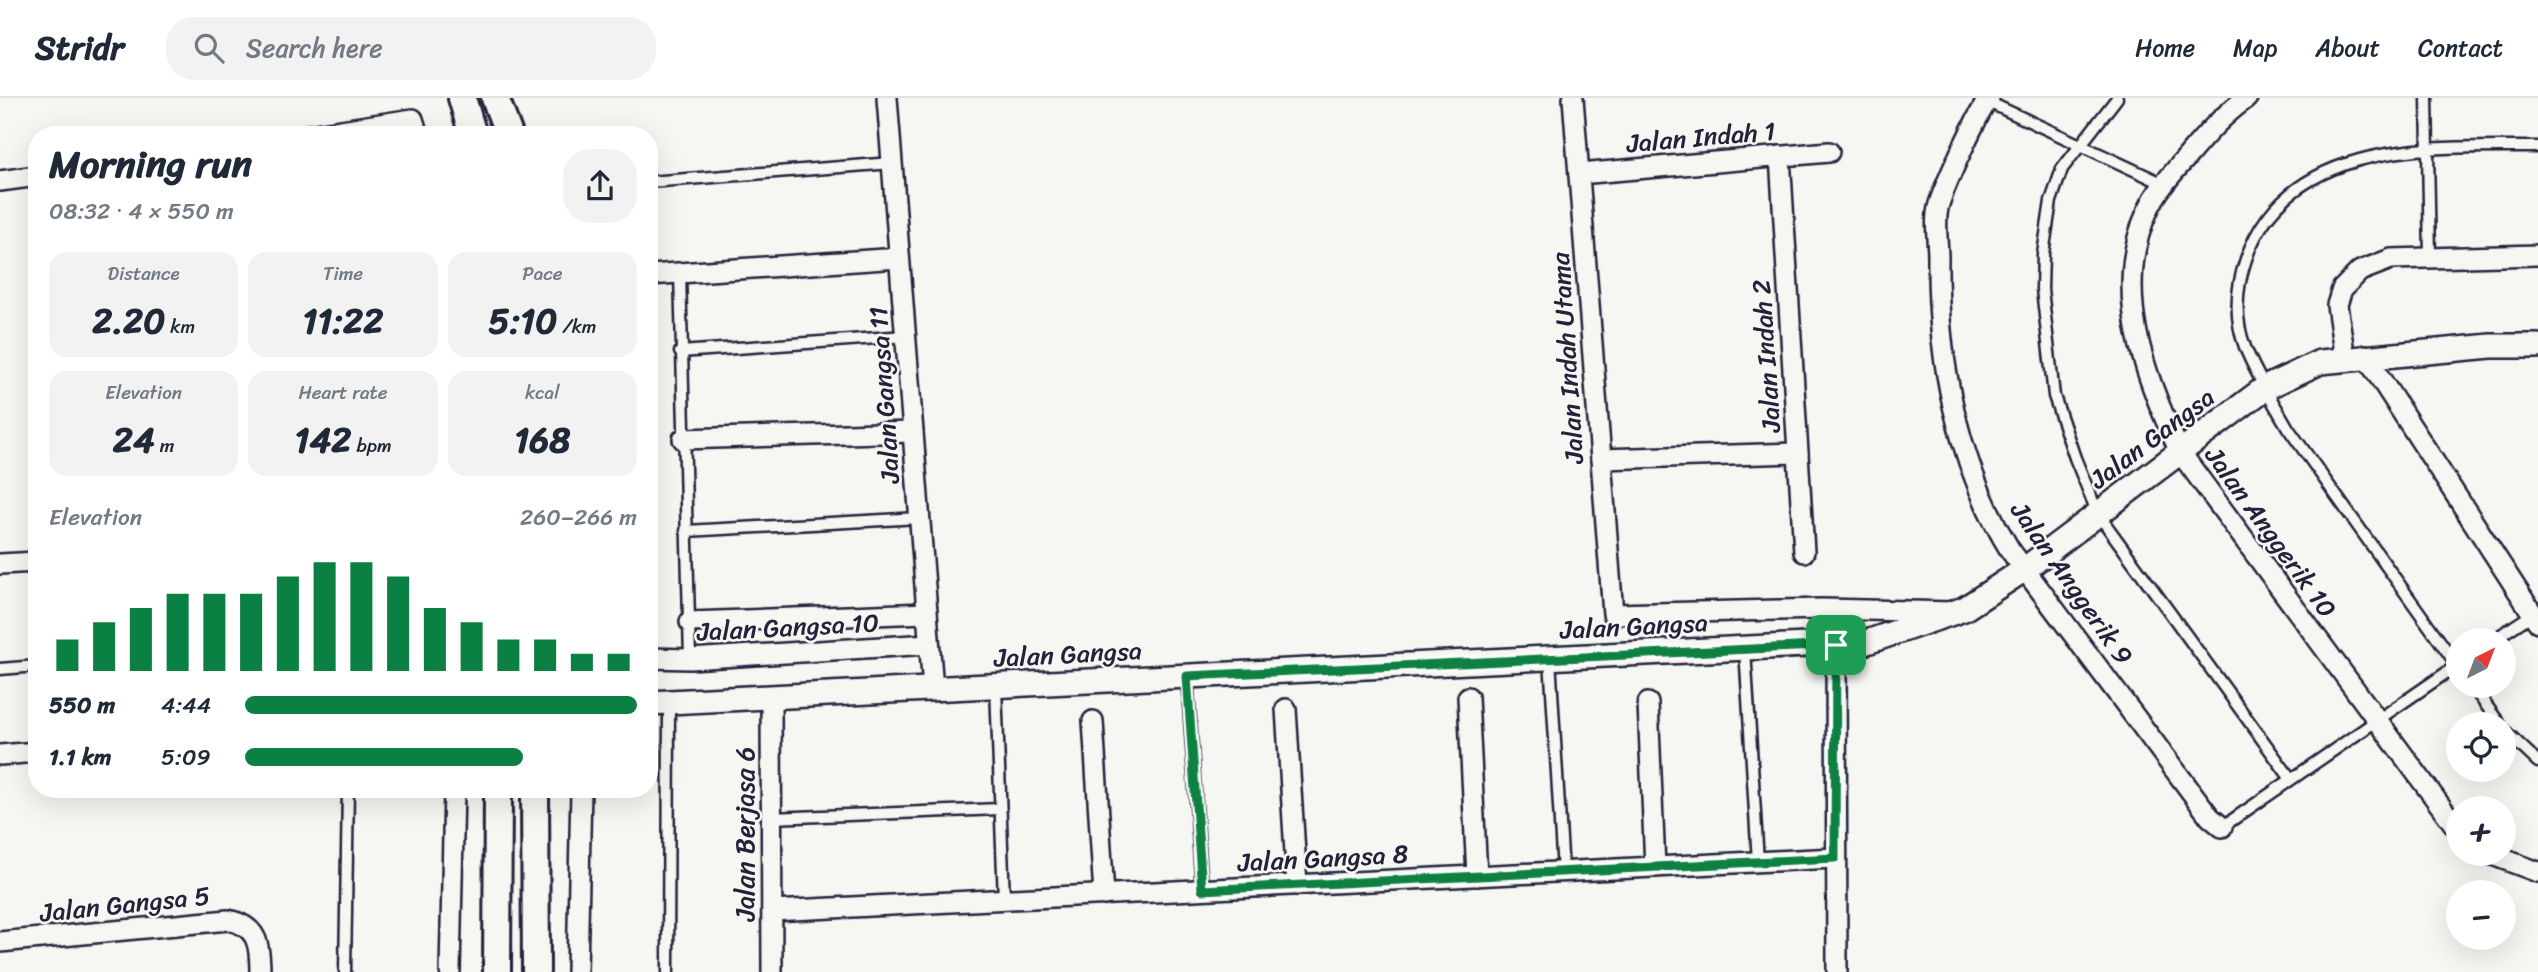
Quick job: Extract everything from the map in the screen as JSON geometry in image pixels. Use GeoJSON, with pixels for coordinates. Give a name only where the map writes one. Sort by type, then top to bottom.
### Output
{"type":"FeatureCollection","features":[{"type":"Feature","properties":{"kind":"main road"},"geometry":{"type":"LineString","coordinates":[[462,98],[470,126]]}},
{"type":"Feature","properties":{"kind":"main road"},"geometry":{"type":"LineString","coordinates":[[495,98],[506,126]]}},
{"type":"Feature","properties":{"kind":"main road"},"geometry":{"type":"LineString","coordinates":[[497,972],[498,798]]}},
{"type":"Feature","properties":{"kind":"main road"},"geometry":{"type":"LineString","coordinates":[[534,798],[536,972]]}},
{"type":"Feature","properties":{"kind":"street","name":"Jalan Gangsa 11"},"geometry":{"type":"LineString","coordinates":[[887,98],[933,689]]}},
{"type":"Feature","properties":{"kind":"street","name":"Jalan Indah Utama"},"geometry":{"type":"LineString","coordinates":[[1573,98],[1613,614],[1822,609],[1950,609],[1956,612]]}},
{"type":"Feature","properties":{"kind":"street","name":"Jalan Anggerik 10"},"geometry":{"type":"LineString","coordinates":[[2247,98],[2225,113],[2164,184],[2148,210],[2138,242],[2133,318],[2155,400],[2180,452],[2446,814]]}},
{"type":"Feature","properties":{"kind":"street","name":"Jalan Anggerik 9"},"geometry":{"type":"LineString","coordinates":[[1985,99],[1938,206],[1938,285],[1944,372],[1975,476],[1997,528],[2025,569],[2210,817],[2222,827]]}},
{"type":"Feature","properties":{"kind":"street","name":"Jalan Indah 1"},"geometry":{"type":"LineString","coordinates":[[1579,174],[1829,152]]}},
{"type":"Feature","properties":{"kind":"street","name":"Jalan Indah 2"},"geometry":{"type":"LineString","coordinates":[[1780,156],[1804,552]]}},
{"type":"Feature","properties":{"kind":"street"},"geometry":{"type":"LineString","coordinates":[[0,181],[28,177]]}},
{"type":"Feature","properties":{"kind":"street"},"geometry":{"type":"LineString","coordinates":[[2535,618],[2355,357],[2337,320],[2337,305],[2342,289],[2360,271],[2391,259],[2538,255]]}},
{"type":"Feature","properties":{"kind":"street"},"geometry":{"type":"LineString","coordinates":[[658,274],[899,258]]}},
{"type":"Feature","properties":{"kind":"street","name":"Jalan Gangsa"},"geometry":{"type":"LineString","coordinates":[[659,702],[1867,642],[1956,612],[2025,569],[2265,388],[2320,362],[2491,346],[2538,346]]}},
{"type":"Feature","properties":{"kind":"street"},"geometry":{"type":"LineString","coordinates":[[683,439],[913,432]]}},
{"type":"Feature","properties":{"kind":"street"},"geometry":{"type":"LineString","coordinates":[[1601,459],[1798,453]]}},
{"type":"Feature","properties":{"kind":"street"},"geometry":{"type":"LineString","coordinates":[[0,564],[28,562]]}},
{"type":"Feature","properties":{"kind":"street"},"geometry":{"type":"LineString","coordinates":[[690,622],[927,613]]}},
{"type":"Feature","properties":{"kind":"street","name":"Jalan Gangsa 10"},"geometry":{"type":"LineString","coordinates":[[658,658],[690,659],[929,644]]}},
{"type":"Feature","properties":{"kind":"street"},"geometry":{"type":"LineString","coordinates":[[1836,645],[1837,972]]}},
{"type":"Feature","properties":{"kind":"street","name":"Jalan Berjasa 6"},"geometry":{"type":"LineString","coordinates":[[771,697],[772,972]]}},
{"type":"Feature","properties":{"kind":"street"},"geometry":{"type":"LineString","coordinates":[[1468,698],[1477,876]]}},
{"type":"Feature","properties":{"kind":"street"},"geometry":{"type":"LineString","coordinates":[[1648,703],[1655,867]]}},
{"type":"Feature","properties":{"kind":"street"},"geometry":{"type":"LineString","coordinates":[[1286,709],[1297,885]]}},
{"type":"Feature","properties":{"kind":"street"},"geometry":{"type":"LineString","coordinates":[[1093,721],[1104,895]]}},
{"type":"Feature","properties":{"kind":"street"},"geometry":{"type":"LineString","coordinates":[[0,755],[28,753]]}},
{"type":"Feature","properties":{"kind":"street"},"geometry":{"type":"LineString","coordinates":[[450,972],[454,798]]}},
{"type":"Feature","properties":{"kind":"street"},"geometry":{"type":"LineString","coordinates":[[577,972],[581,798]]}},
{"type":"Feature","properties":{"kind":"street","name":"Jalan Gangsa 8"},"geometry":{"type":"LineString","coordinates":[[772,911],[1835,858]]}},
{"type":"Feature","properties":{"kind":"street"},"geometry":{"type":"LineString","coordinates":[[2516,864],[2538,872]]}},
{"type":"Feature","properties":{"kind":"street","name":"Jalan Gangsa 5"},"geometry":{"type":"LineString","coordinates":[[0,942],[228,920],[238,922],[254,934],[260,944],[260,972]]}},
{"type":"Feature","properties":{"kind":"lane"},"geometry":{"type":"LineString","coordinates":[[2117,98],[2062,169],[2051,201],[2044,244],[2042,289],[2054,396],[2098,514],[2291,779]]}},
{"type":"Feature","properties":{"kind":"lane"},"geometry":{"type":"LineString","coordinates":[[2427,98],[2430,258]]}},
{"type":"Feature","properties":{"kind":"lane"},"geometry":{"type":"LineString","coordinates":[[1985,99],[2164,184]]}},
{"type":"Feature","properties":{"kind":"lane"},"geometry":{"type":"LineString","coordinates":[[2446,649],[2288,428],[2265,388],[2245,346],[2236,307],[2240,275],[2251,244],[2266,219],[2304,183],[2368,156],[2427,147],[2538,147]]}},
{"type":"Feature","properties":{"kind":"lane"},"geometry":{"type":"LineString","coordinates":[[658,181],[892,163]]}},
{"type":"Feature","properties":{"kind":"lane"},"geometry":{"type":"LineString","coordinates":[[680,273],[690,659]]}},
{"type":"Feature","properties":{"kind":"lane"},"geometry":{"type":"LineString","coordinates":[[680,352],[906,336]]}},
{"type":"Feature","properties":{"kind":"lane"},"geometry":{"type":"LineString","coordinates":[[686,531],[919,518]]}},
{"type":"Feature","properties":{"kind":"lane"},"geometry":{"type":"LineString","coordinates":[[2516,628],[2535,618]]}},
{"type":"Feature","properties":{"kind":"lane"},"geometry":{"type":"LineString","coordinates":[[1745,649],[1758,862]]}},
{"type":"Feature","properties":{"kind":"lane"},"geometry":{"type":"LineString","coordinates":[[1550,659],[1563,872]]}},
{"type":"Feature","properties":{"kind":"lane"},"geometry":{"type":"LineString","coordinates":[[0,669],[28,667]]}},
{"type":"Feature","properties":{"kind":"lane"},"geometry":{"type":"LineString","coordinates":[[2222,827],[2446,674]]}},
{"type":"Feature","properties":{"kind":"lane"},"geometry":{"type":"LineString","coordinates":[[1187,676],[1202,890]]}},
{"type":"Feature","properties":{"kind":"lane"},"geometry":{"type":"LineString","coordinates":[[996,686],[1004,900]]}},
{"type":"Feature","properties":{"kind":"lane"},"geometry":{"type":"LineString","coordinates":[[659,702],[668,972]]}},
{"type":"Feature","properties":{"kind":"lane"},"geometry":{"type":"LineString","coordinates":[[2516,741],[2538,762]]}},
{"type":"Feature","properties":{"kind":"lane"},"geometry":{"type":"LineString","coordinates":[[345,972],[348,798]]}},
{"type":"Feature","properties":{"kind":"lane"},"geometry":{"type":"LineString","coordinates":[[771,818],[1000,809]]}},
{"type":"Feature","properties":{"kind":"route"},"geometry":{"type":"LineString","coordinates":[[1836,645],[1835,858],[1202,890],[1187,676],[1836,645]]}}]}
